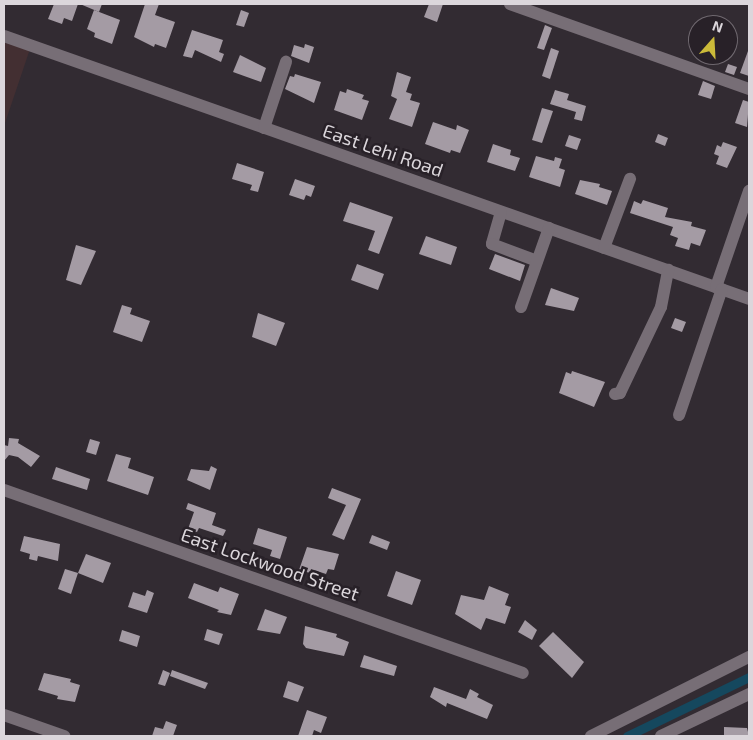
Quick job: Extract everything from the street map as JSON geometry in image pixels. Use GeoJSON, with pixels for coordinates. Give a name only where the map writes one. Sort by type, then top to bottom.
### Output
{"type":"FeatureCollection","features":[{"type":"Feature","properties":{"kind":"street"},"geometry":{"type":"LineString","coordinates":[[510,4],[749,89]]}},
{"type":"Feature","properties":{"kind":"street","name":"East Lehi Road"},"geometry":{"type":"LineString","coordinates":[[4,36],[749,299]]}},
{"type":"Feature","properties":{"kind":"street"},"geometry":{"type":"LineString","coordinates":[[264,128],[286,62]]}},
{"type":"Feature","properties":{"kind":"street"},"geometry":{"type":"LineString","coordinates":[[604,248],[630,179]]}},
{"type":"Feature","properties":{"kind":"street"},"geometry":{"type":"LineString","coordinates":[[679,415],[749,191]]}},
{"type":"Feature","properties":{"kind":"street"},"geometry":{"type":"LineString","coordinates":[[502,212],[492,244],[537,261]]}},
{"type":"Feature","properties":{"kind":"street"},"geometry":{"type":"LineString","coordinates":[[521,307],[548,228]]}},
{"type":"Feature","properties":{"kind":"street"},"geometry":{"type":"LineString","coordinates":[[616,394],[620,393],[659,312],[668,270]]}},
{"type":"Feature","properties":{"kind":"street","name":"East Lockwood Street"},"geometry":{"type":"LineString","coordinates":[[4,490],[523,673]]}},
{"type":"Feature","properties":{"kind":"street"},"geometry":{"type":"LineString","coordinates":[[591,736],[749,657]]}},
{"type":"Feature","properties":{"kind":"street"},"geometry":{"type":"LineString","coordinates":[[661,736],[749,694]]}},
{"type":"Feature","properties":{"kind":"street"},"geometry":{"type":"LineString","coordinates":[[4,715],[64,736]]}},
{"type":"Feature","properties":{"kind":"shaded area"},"geometry":{"type":"Polygon","coordinates":[[[4,36],[31,46],[4,126],[4,36]]]}},
{"type":"Feature","properties":{"kind":"building"},"geometry":{"type":"Polygon","coordinates":[[[54,4],[78,4],[72,21],[64,18],[62,24],[48,19],[54,4]]]}},
{"type":"Feature","properties":{"kind":"building"},"geometry":{"type":"Polygon","coordinates":[[[80,4],[102,4],[99,12],[80,4]]]}},
{"type":"Feature","properties":{"kind":"building"},"geometry":{"type":"Polygon","coordinates":[[[145,4],[159,4],[155,15],[175,22],[166,48],[155,44],[154,47],[134,37],[145,4]]]}},
{"type":"Feature","properties":{"kind":"building"},"geometry":{"type":"Polygon","coordinates":[[[429,4],[443,4],[437,22],[424,17],[429,4]]]}},
{"type":"Feature","properties":{"kind":"building"},"geometry":{"type":"Polygon","coordinates":[[[94,10],[120,20],[112,44],[94,37],[95,33],[87,29],[94,10]]]}},
{"type":"Feature","properties":{"kind":"building"},"geometry":{"type":"Polygon","coordinates":[[[241,10],[249,13],[244,27],[236,25],[241,10]]]}},
{"type":"Feature","properties":{"kind":"building"},"geometry":{"type":"Polygon","coordinates":[[[545,25],[552,28],[544,50],[537,48],[545,25]]]}},
{"type":"Feature","properties":{"kind":"building"},"geometry":{"type":"Polygon","coordinates":[[[192,30],[223,40],[219,52],[224,54],[221,62],[195,50],[192,58],[183,56],[192,30]]]}},
{"type":"Feature","properties":{"kind":"building"},"geometry":{"type":"Polygon","coordinates":[[[305,44],[314,47],[309,63],[291,56],[294,45],[304,48],[305,44]]]}},
{"type":"Feature","properties":{"kind":"building"},"geometry":{"type":"Polygon","coordinates":[[[551,48],[559,51],[550,79],[542,76],[551,48]]]}},
{"type":"Feature","properties":{"kind":"building"},"geometry":{"type":"Polygon","coordinates":[[[749,51],[749,76],[740,73],[749,51]]]}},
{"type":"Feature","properties":{"kind":"building"},"geometry":{"type":"Polygon","coordinates":[[[240,55],[266,68],[261,82],[233,72],[240,55]]]}},
{"type":"Feature","properties":{"kind":"building"},"geometry":{"type":"Polygon","coordinates":[[[728,65],[737,67],[734,75],[725,72],[728,65]]]}},
{"type":"Feature","properties":{"kind":"building"},"geometry":{"type":"Polygon","coordinates":[[[397,72],[411,77],[406,92],[412,94],[410,100],[420,103],[412,127],[389,119],[397,99],[391,96],[397,72]]]}},
{"type":"Feature","properties":{"kind":"building"},"geometry":{"type":"Polygon","coordinates":[[[295,74],[321,82],[314,103],[285,89],[290,76],[294,77],[295,74]]]}},
{"type":"Feature","properties":{"kind":"building"},"geometry":{"type":"Polygon","coordinates":[[[703,81],[715,86],[711,99],[698,95],[703,81]]]}},
{"type":"Feature","properties":{"kind":"building"},"geometry":{"type":"Polygon","coordinates":[[[347,89],[364,95],[362,99],[369,101],[362,120],[334,110],[340,91],[346,93],[347,89]]]}},
{"type":"Feature","properties":{"kind":"building"},"geometry":{"type":"Polygon","coordinates":[[[555,90],[569,94],[567,100],[586,106],[582,121],[574,119],[576,112],[550,104],[555,90]]]}},
{"type":"Feature","properties":{"kind":"building"},"geometry":{"type":"Polygon","coordinates":[[[743,100],[749,102],[747,127],[735,123],[743,100]]]}},
{"type":"Feature","properties":{"kind":"building"},"geometry":{"type":"Polygon","coordinates":[[[542,108],[553,111],[542,143],[532,140],[542,108]]]}},
{"type":"Feature","properties":{"kind":"building"},"geometry":{"type":"Polygon","coordinates":[[[433,122],[456,130],[457,125],[469,130],[460,153],[451,150],[450,153],[425,144],[433,122]]]}},
{"type":"Feature","properties":{"kind":"building"},"geometry":{"type":"Polygon","coordinates":[[[658,134],[668,138],[665,146],[655,142],[658,134]]]}},
{"type":"Feature","properties":{"kind":"building"},"geometry":{"type":"Polygon","coordinates":[[[569,135],[581,139],[577,150],[565,146],[569,135]]]}},
{"type":"Feature","properties":{"kind":"building"},"geometry":{"type":"Polygon","coordinates":[[[723,142],[737,147],[727,168],[716,164],[719,156],[714,154],[717,145],[721,147],[723,142]]]}},
{"type":"Feature","properties":{"kind":"building"},"geometry":{"type":"Polygon","coordinates":[[[493,144],[511,150],[510,155],[520,158],[515,171],[487,162],[493,144]]]}},
{"type":"Feature","properties":{"kind":"building"},"geometry":{"type":"Polygon","coordinates":[[[536,156],[554,161],[555,157],[562,159],[559,168],[565,170],[560,187],[529,177],[536,156]]]}},
{"type":"Feature","properties":{"kind":"building"},"geometry":{"type":"Polygon","coordinates":[[[237,163],[264,172],[258,192],[250,190],[252,185],[232,179],[237,163]]]}},
{"type":"Feature","properties":{"kind":"building"},"geometry":{"type":"Polygon","coordinates":[[[295,179],[315,186],[311,197],[306,195],[304,200],[289,195],[295,179]]]}},
{"type":"Feature","properties":{"kind":"building"},"geometry":{"type":"Polygon","coordinates":[[[580,180],[600,184],[599,187],[612,191],[607,205],[575,194],[580,180]]]}},
{"type":"Feature","properties":{"kind":"building"},"geometry":{"type":"Polygon","coordinates":[[[643,200],[668,208],[665,217],[692,222],[691,226],[706,230],[700,246],[691,243],[689,250],[675,246],[678,238],[670,235],[673,227],[630,213],[634,201],[641,204],[643,200]]]}},
{"type":"Feature","properties":{"kind":"building"},"geometry":{"type":"Polygon","coordinates":[[[350,202],[393,217],[379,254],[368,250],[375,231],[343,221],[350,202]]]}},
{"type":"Feature","properties":{"kind":"building"},"geometry":{"type":"Polygon","coordinates":[[[426,236],[457,247],[451,265],[419,254],[426,236]]]}},
{"type":"Feature","properties":{"kind":"building"},"geometry":{"type":"Polygon","coordinates":[[[76,245],[96,251],[81,285],[66,280],[76,245]]]}},
{"type":"Feature","properties":{"kind":"building"},"geometry":{"type":"Polygon","coordinates":[[[495,254],[525,265],[520,281],[489,269],[495,254]]]}},
{"type":"Feature","properties":{"kind":"building"},"geometry":{"type":"Polygon","coordinates":[[[357,264],[384,274],[378,290],[351,280],[357,264]]]}},
{"type":"Feature","properties":{"kind":"building"},"geometry":{"type":"Polygon","coordinates":[[[551,288],[579,298],[574,311],[545,305],[551,288]]]}},
{"type":"Feature","properties":{"kind":"building"},"geometry":{"type":"Polygon","coordinates":[[[122,305],[132,308],[130,314],[150,321],[142,342],[113,332],[122,305]]]}},
{"type":"Feature","properties":{"kind":"building"},"geometry":{"type":"Polygon","coordinates":[[[258,313],[285,323],[276,346],[252,337],[258,313]]]}},
{"type":"Feature","properties":{"kind":"building"},"geometry":{"type":"Polygon","coordinates":[[[675,318],[686,322],[682,332],[671,328],[675,318]]]}},
{"type":"Feature","properties":{"kind":"building"},"geometry":{"type":"Polygon","coordinates":[[[572,371],[605,382],[594,407],[559,393],[566,372],[571,374],[572,371]]]}},
{"type":"Feature","properties":{"kind":"building"},"geometry":{"type":"Polygon","coordinates":[[[9,438],[19,439],[18,443],[40,456],[31,467],[18,457],[9,455],[4,461],[4,445],[8,446],[9,438]]]}},
{"type":"Feature","properties":{"kind":"building"},"geometry":{"type":"Polygon","coordinates":[[[90,439],[100,442],[96,455],[86,452],[90,439]]]}},
{"type":"Feature","properties":{"kind":"building"},"geometry":{"type":"Polygon","coordinates":[[[116,454],[131,458],[128,468],[154,477],[148,495],[107,481],[116,454]]]}},
{"type":"Feature","properties":{"kind":"building"},"geometry":{"type":"Polygon","coordinates":[[[211,466],[217,469],[210,490],[187,480],[191,469],[209,471],[211,466]]]}},
{"type":"Feature","properties":{"kind":"building"},"geometry":{"type":"Polygon","coordinates":[[[56,467],[90,479],[87,490],[52,479],[56,467]]]}},
{"type":"Feature","properties":{"kind":"building"},"geometry":{"type":"Polygon","coordinates":[[[332,488],[361,499],[344,540],[332,535],[346,505],[328,498],[332,488]]]}},
{"type":"Feature","properties":{"kind":"building"},"geometry":{"type":"Polygon","coordinates":[[[188,503],[216,513],[212,525],[226,530],[223,536],[199,528],[197,532],[188,529],[194,512],[186,509],[188,503]]]}},
{"type":"Feature","properties":{"kind":"building"},"geometry":{"type":"Polygon","coordinates":[[[258,528],[287,537],[280,559],[270,556],[272,550],[253,544],[258,528]]]}},
{"type":"Feature","properties":{"kind":"building"},"geometry":{"type":"Polygon","coordinates":[[[372,535],[390,542],[387,550],[369,543],[372,535]]]}},
{"type":"Feature","properties":{"kind":"building"},"geometry":{"type":"Polygon","coordinates":[[[24,536],[60,544],[58,561],[38,556],[37,561],[29,559],[30,554],[20,551],[24,536]]]}},
{"type":"Feature","properties":{"kind":"building"},"geometry":{"type":"Polygon","coordinates":[[[307,547],[339,554],[334,570],[328,569],[326,574],[311,569],[310,573],[299,570],[307,547]]]}},
{"type":"Feature","properties":{"kind":"building"},"geometry":{"type":"Polygon","coordinates":[[[86,554],[111,563],[103,583],[78,573],[86,554]]]}},
{"type":"Feature","properties":{"kind":"building"},"geometry":{"type":"Polygon","coordinates":[[[65,569],[78,573],[71,594],[58,589],[65,569]]]}},
{"type":"Feature","properties":{"kind":"building"},"geometry":{"type":"Polygon","coordinates":[[[396,571],[421,580],[412,605],[387,596],[396,571]]]}},
{"type":"Feature","properties":{"kind":"building"},"geometry":{"type":"Polygon","coordinates":[[[194,583],[218,592],[220,587],[239,594],[231,615],[217,612],[219,610],[188,598],[194,583]]]}},
{"type":"Feature","properties":{"kind":"building"},"geometry":{"type":"Polygon","coordinates":[[[489,586],[509,594],[505,605],[511,607],[505,624],[486,618],[481,630],[455,614],[461,595],[484,600],[489,586]]]}},
{"type":"Feature","properties":{"kind":"building"},"geometry":{"type":"Polygon","coordinates":[[[147,590],[154,593],[147,613],[128,607],[133,592],[145,596],[147,590]]]}},
{"type":"Feature","properties":{"kind":"building"},"geometry":{"type":"Polygon","coordinates":[[[265,609],[287,617],[280,634],[257,630],[265,609]]]}},
{"type":"Feature","properties":{"kind":"building"},"geometry":{"type":"Polygon","coordinates":[[[525,620],[537,630],[532,640],[518,632],[525,620]]]}},
{"type":"Feature","properties":{"kind":"building"},"geometry":{"type":"Polygon","coordinates":[[[305,626],[337,634],[336,637],[349,642],[344,656],[306,648],[303,644],[305,626]]]}},
{"type":"Feature","properties":{"kind":"building"},"geometry":{"type":"Polygon","coordinates":[[[207,629],[223,634],[219,645],[204,640],[207,629]]]}},
{"type":"Feature","properties":{"kind":"building"},"geometry":{"type":"Polygon","coordinates":[[[122,630],[140,636],[137,647],[119,641],[122,630]]]}},
{"type":"Feature","properties":{"kind":"building"},"geometry":{"type":"Polygon","coordinates":[[[553,632],[584,662],[572,678],[539,646],[553,632]]]}},
{"type":"Feature","properties":{"kind":"building"},"geometry":{"type":"Polygon","coordinates":[[[364,655],[397,666],[394,676],[360,667],[364,655]]]}},
{"type":"Feature","properties":{"kind":"building"},"geometry":{"type":"Polygon","coordinates":[[[163,670],[170,673],[165,686],[158,684],[163,670]]]}},
{"type":"Feature","properties":{"kind":"building"},"geometry":{"type":"Polygon","coordinates":[[[172,670],[208,683],[205,689],[170,676],[172,670]]]}},
{"type":"Feature","properties":{"kind":"building"},"geometry":{"type":"Polygon","coordinates":[[[44,673],[71,679],[70,682],[80,685],[75,702],[57,699],[58,696],[38,690],[44,673]]]}},
{"type":"Feature","properties":{"kind":"building"},"geometry":{"type":"Polygon","coordinates":[[[288,681],[304,687],[298,702],[283,697],[288,681]]]}},
{"type":"Feature","properties":{"kind":"building"},"geometry":{"type":"Polygon","coordinates":[[[434,687],[466,699],[470,689],[479,694],[477,697],[493,705],[487,719],[447,703],[446,707],[430,697],[434,687]]]}},
{"type":"Feature","properties":{"kind":"building"},"geometry":{"type":"Polygon","coordinates":[[[307,710],[327,717],[321,733],[314,730],[312,736],[298,736],[307,710]]]}},
{"type":"Feature","properties":{"kind":"building"},"geometry":{"type":"Polygon","coordinates":[[[166,721],[177,725],[173,736],[152,736],[155,727],[163,729],[166,721]]]}},
{"type":"Feature","properties":{"kind":"building"},"geometry":{"type":"Polygon","coordinates":[[[724,727],[747,728],[749,736],[724,736],[724,727]]]}},
{"type":"Feature","properties":{"kind":"waterway"},"geometry":{"type":"LineString","coordinates":[[627,736],[749,677]]}}]}
